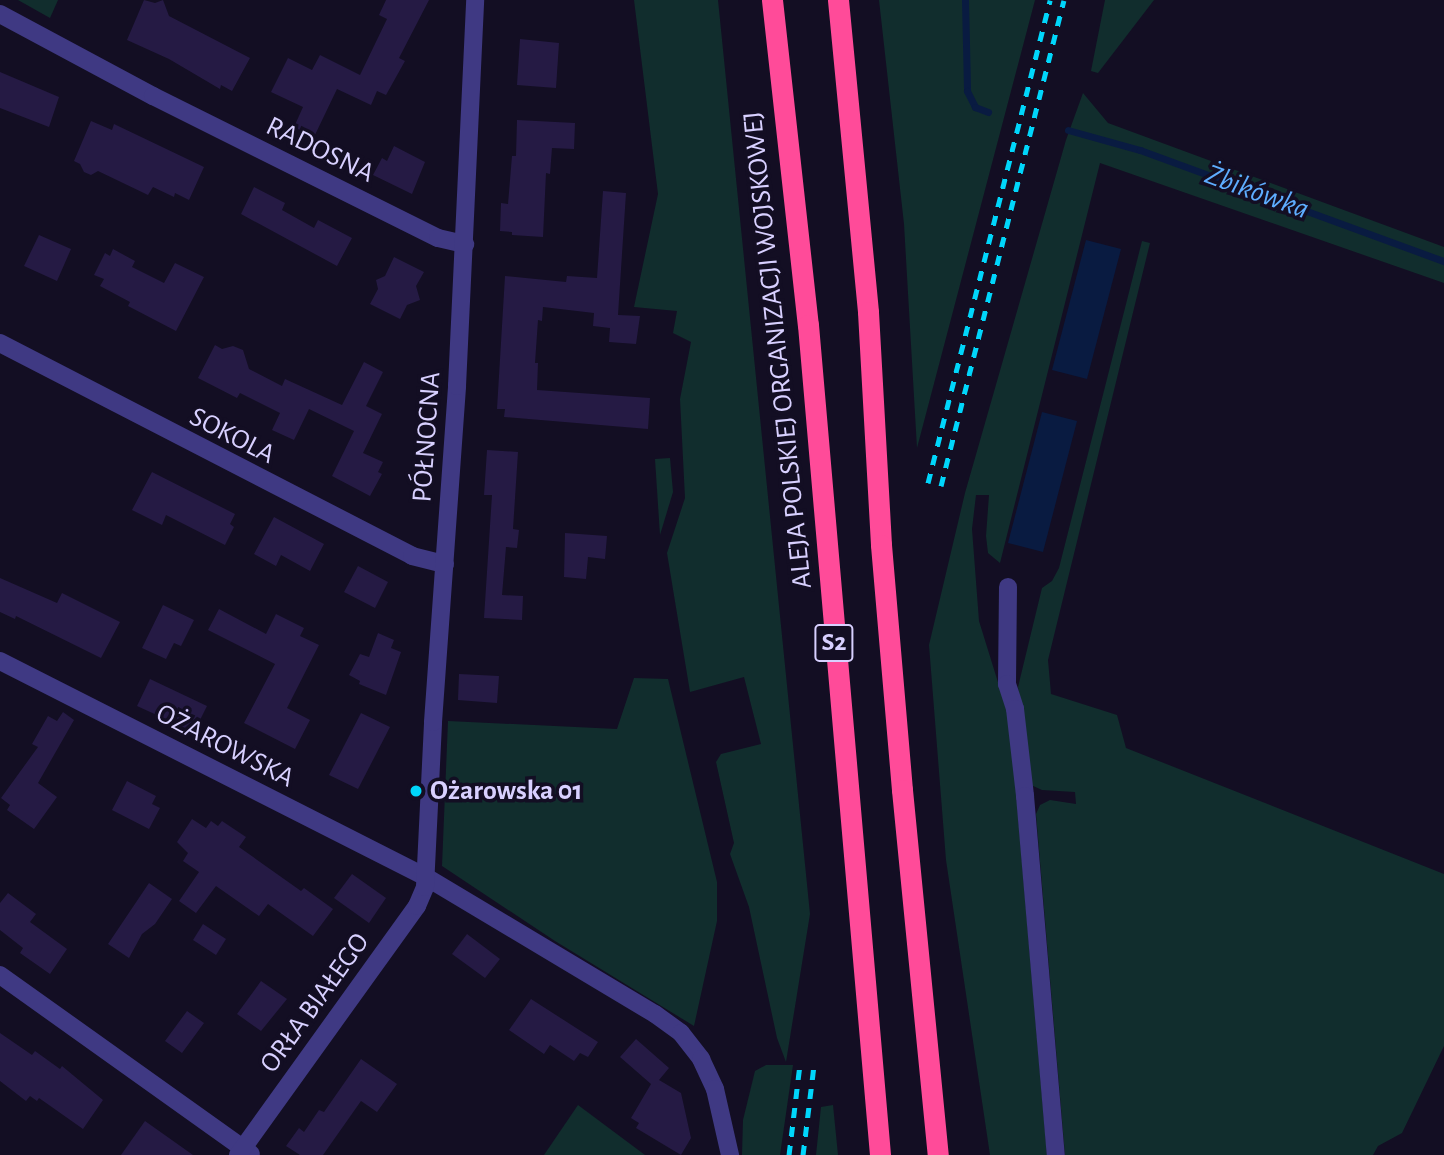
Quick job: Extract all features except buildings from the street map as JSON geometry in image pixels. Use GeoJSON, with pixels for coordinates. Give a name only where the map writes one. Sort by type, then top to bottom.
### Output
{"type":"FeatureCollection","features":[{"type":"Feature","properties":{"kind":"highway","name":"ALEJA POLSKIEJ ORGANIZACJI WOJSKOWEJ"},"geometry":{"type":"LineString","coordinates":[[772,0],[808,325],[880,1155]]}},
{"type":"Feature","properties":{"kind":"highway","name":"S2"},"geometry":{"type":"LineString","coordinates":[[838,0],[868,312],[880,545],[900,777],[938,1155]]}},
{"type":"Feature","properties":{"kind":"street","name":"PÓŁNOCNA"},"geometry":{"type":"LineString","coordinates":[[426,877],[465,244],[475,0]]}},
{"type":"Feature","properties":{"kind":"street","name":"RADOSNA"},"geometry":{"type":"LineString","coordinates":[[0,14],[153,96],[438,238],[465,244]]}},
{"type":"Feature","properties":{"kind":"street","name":"SOKOLA"},"geometry":{"type":"LineString","coordinates":[[0,343],[412,556],[445,564]]}},
{"type":"Feature","properties":{"kind":"street"},"geometry":{"type":"LineString","coordinates":[[1008,587],[1007,684],[1015,709],[1025,796],[1056,1155]]}},
{"type":"Feature","properties":{"kind":"street","name":"OŻAROWSKA"},"geometry":{"type":"LineString","coordinates":[[0,661],[426,877],[643,1007],[681,1033],[701,1059],[715,1089],[730,1155]]}},
{"type":"Feature","properties":{"kind":"street","name":"ORŁA BIAŁEGO"},"geometry":{"type":"LineString","coordinates":[[244,1153],[416,906],[424,892],[426,877]]}},
{"type":"Feature","properties":{"kind":"street"},"geometry":{"type":"LineString","coordinates":[[0,975],[244,1153]]}},
{"type":"Feature","properties":{"kind":"green space"},"geometry":{"type":"Polygon","coordinates":[[[18,0],[58,0],[50,18],[18,0]]]}},
{"type":"Feature","properties":{"kind":"green space"},"geometry":{"type":"Polygon","coordinates":[[[634,0],[718,0],[810,914],[786,1062],[777,1038],[749,907],[730,854],[734,843],[716,762],[721,754],[761,744],[744,677],[690,692],[667,553],[685,498],[680,399],[691,342],[673,333],[677,311],[634,307],[658,194],[634,0]]]}},
{"type":"Feature","properties":{"kind":"green space"},"geometry":{"type":"Polygon","coordinates":[[[879,0],[1035,0],[917,448],[904,224],[879,0]]]}},
{"type":"Feature","properties":{"kind":"green space"},"geometry":{"type":"Polygon","coordinates":[[[1105,0],[1154,0],[1098,73],[1091,71],[1105,0]]]}},
{"type":"Feature","properties":{"kind":"green space"},"geometry":{"type":"Polygon","coordinates":[[[1083,93],[1108,123],[1444,247],[1444,283],[1100,163],[1000,563],[988,553],[986,536],[989,495],[976,495],[972,529],[979,621],[1010,721],[1047,1155],[990,1155],[946,860],[929,645],[965,493],[1066,140],[1083,93]]]}},
{"type":"Feature","properties":{"kind":"green space"},"geometry":{"type":"Polygon","coordinates":[[[1142,241],[1150,243],[1048,660],[1051,694],[1117,715],[1126,748],[1444,874],[1444,1046],[1402,1133],[1378,1146],[1373,1155],[1065,1155],[1036,814],[1040,805],[1050,800],[1076,804],[1075,792],[1042,790],[1031,785],[1018,687],[1042,588],[1052,581],[1059,568],[1142,241]]]}},
{"type":"Feature","properties":{"kind":"green space"},"geometry":{"type":"Polygon","coordinates":[[[670,458],[673,492],[660,535],[655,459],[670,458]]]}},
{"type":"Feature","properties":{"kind":"green space"},"geometry":{"type":"Polygon","coordinates":[[[634,678],[668,679],[717,882],[717,921],[694,1026],[555,941],[442,866],[448,721],[617,729],[634,678]]]}},
{"type":"Feature","properties":{"kind":"green space"},"geometry":{"type":"Polygon","coordinates":[[[766,1065],[793,1065],[780,1155],[742,1155],[743,1120],[755,1071],[766,1065]]]}},
{"type":"Feature","properties":{"kind":"green space"},"geometry":{"type":"Polygon","coordinates":[[[578,1105],[645,1155],[544,1155],[578,1105]]]}},
{"type":"Feature","properties":{"kind":"green space"},"geometry":{"type":"Polygon","coordinates":[[[833,1105],[838,1155],[816,1155],[821,1107],[833,1105]]]}},
{"type":"Feature","properties":{"kind":"water"},"geometry":{"type":"Polygon","coordinates":[[[1086,240],[1121,249],[1087,379],[1052,370],[1086,240]]]}},
{"type":"Feature","properties":{"kind":"water"},"geometry":{"type":"Polygon","coordinates":[[[1042,412],[1077,421],[1043,552],[1008,543],[1042,412]]]}},
{"type":"Feature","properties":{"kind":"waterway","name":"Żbikówka"},"geometry":{"type":"LineString","coordinates":[[965,0],[967,91],[975,107],[988,112]]}},
{"type":"Feature","properties":{"kind":"waterway","name":"Żbikówka"},"geometry":{"type":"LineString","coordinates":[[1068,130],[1140,150],[1444,261]]}},
{"type":"Feature","properties":{"kind":"railway"},"geometry":{"type":"LineString","coordinates":[[928,483],[1050,0]]}},
{"type":"Feature","properties":{"kind":"railway"},"geometry":{"type":"LineString","coordinates":[[941,486],[1064,0]]}},
{"type":"Feature","properties":{"kind":"railway"},"geometry":{"type":"LineString","coordinates":[[789,1155],[800,1064]]}},
{"type":"Feature","properties":{"kind":"railway"},"geometry":{"type":"LineString","coordinates":[[803,1155],[814,1066]]}},
{"type":"Feature","properties":{"kind":"place","name":"Ożarowska 01"},"geometry":{"type":"Point","coordinates":[416,791]}}]}
